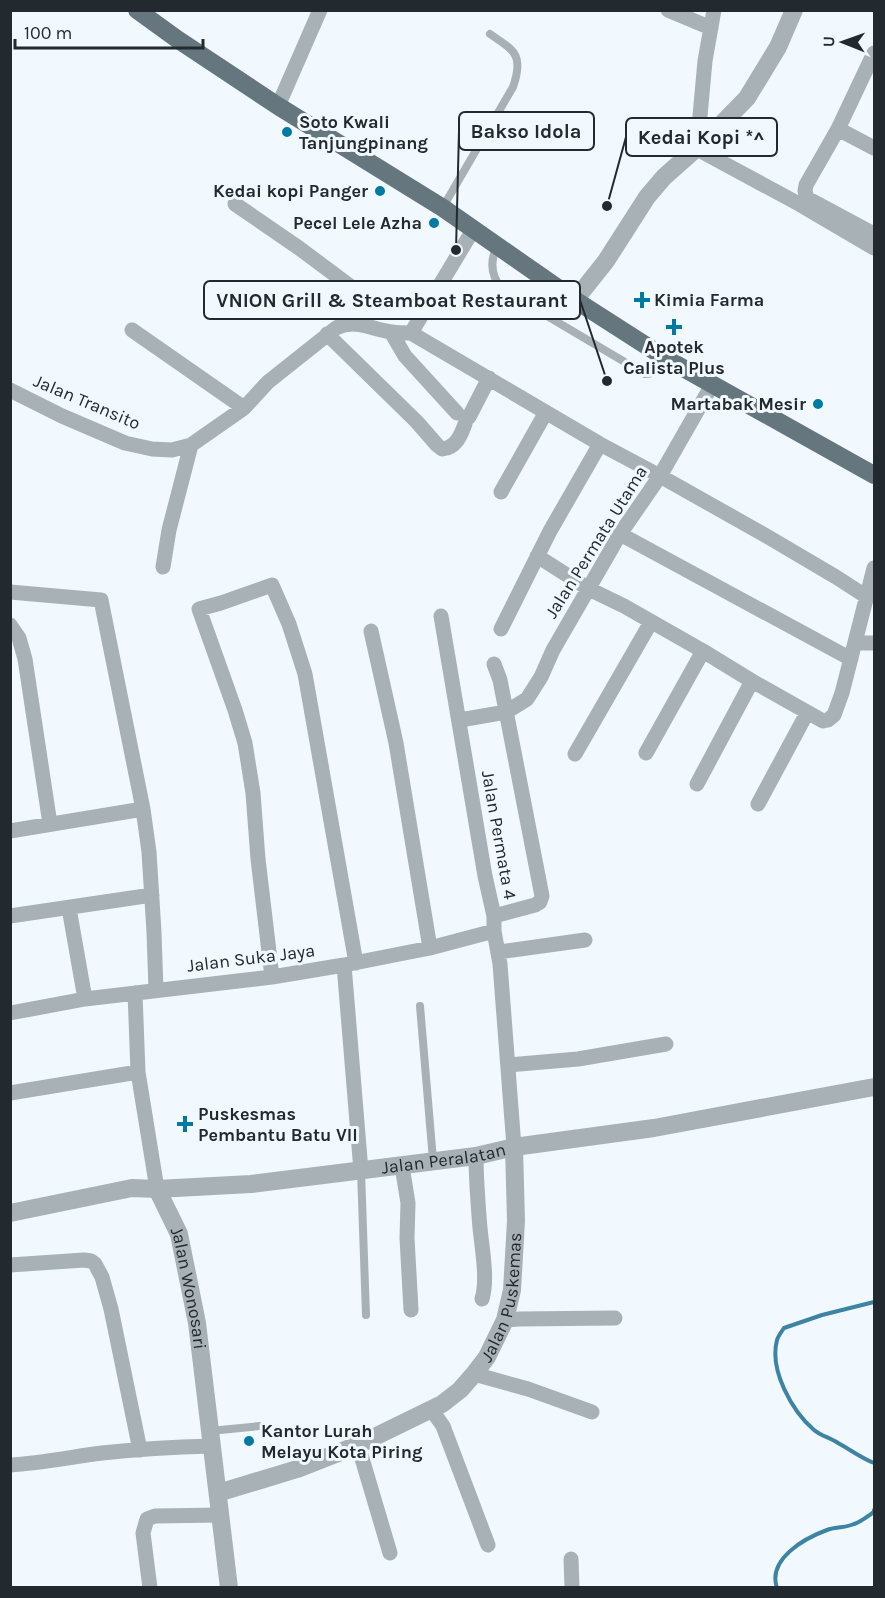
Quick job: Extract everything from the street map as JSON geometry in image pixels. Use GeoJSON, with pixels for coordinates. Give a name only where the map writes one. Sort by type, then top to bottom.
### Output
{"type":"FeatureCollection","features":[{"type":"Feature","properties":{"kind":"main road"},"geometry":{"type":"LineString","coordinates":[[137,10],[278,106],[443,208],[575,300],[666,359],[874,475]]}},
{"type":"Feature","properties":{"kind":"street"},"geometry":{"type":"LineString","coordinates":[[278,106],[320,10]]}},
{"type":"Feature","properties":{"kind":"street"},"geometry":{"type":"LineString","coordinates":[[668,10],[711,28]]}},
{"type":"Feature","properties":{"kind":"street"},"geometry":{"type":"LineString","coordinates":[[697,149],[705,61],[714,10]]}},
{"type":"Feature","properties":{"kind":"street"},"geometry":{"type":"LineString","coordinates":[[575,300],[606,261],[647,197],[664,177],[697,149],[747,98],[778,47],[794,10]]}},
{"type":"Feature","properties":{"kind":"street"},"geometry":{"type":"LineString","coordinates":[[873,58],[807,185],[805,195],[874,234]]}},
{"type":"Feature","properties":{"kind":"street"},"geometry":{"type":"LineString","coordinates":[[838,129],[874,148]]}},
{"type":"Feature","properties":{"kind":"street"},"geometry":{"type":"LineString","coordinates":[[697,149],[874,248]]}},
{"type":"Feature","properties":{"kind":"street"},"geometry":{"type":"LineString","coordinates":[[235,204],[350,286],[352,291],[345,309],[345,324],[411,333],[867,597]]}},
{"type":"Feature","properties":{"kind":"street"},"geometry":{"type":"LineString","coordinates":[[411,333],[473,230]]}},
{"type":"Feature","properties":{"kind":"street","name":"Jalan Transito"},"geometry":{"type":"LineString","coordinates":[[12,394],[125,442],[152,449],[172,450],[191,445],[244,408],[276,376],[327,334],[345,324]]}},
{"type":"Feature","properties":{"kind":"street"},"geometry":{"type":"LineString","coordinates":[[132,330],[244,408]]}},
{"type":"Feature","properties":{"kind":"street"},"geometry":{"type":"LineString","coordinates":[[391,332],[405,356],[464,418]]}},
{"type":"Feature","properties":{"kind":"street"},"geometry":{"type":"LineString","coordinates":[[327,334],[442,449],[452,447],[461,434],[464,418],[489,378]]}},
{"type":"Feature","properties":{"kind":"street","name":"Jalan Permata Utama"},"geometry":{"type":"LineString","coordinates":[[506,712],[526,699],[541,676],[620,534],[660,476],[712,385]]}},
{"type":"Feature","properties":{"kind":"street"},"geometry":{"type":"LineString","coordinates":[[501,492],[546,412]]}},
{"type":"Feature","properties":{"kind":"street"},"geometry":{"type":"LineString","coordinates":[[501,629],[550,531],[600,444]]}},
{"type":"Feature","properties":{"kind":"street"},"geometry":{"type":"LineString","coordinates":[[163,567],[169,530],[191,445]]}},
{"type":"Feature","properties":{"kind":"street"},"geometry":{"type":"LineString","coordinates":[[620,534],[850,659]]}},
{"type":"Feature","properties":{"kind":"street"},"geometry":{"type":"LineString","coordinates":[[537,556],[589,589],[624,606],[823,721],[834,715],[842,693],[874,568]]}},
{"type":"Feature","properties":{"kind":"street"},"geometry":{"type":"LineString","coordinates":[[272,977],[258,859],[253,793],[245,743],[199,609],[272,585],[289,624],[305,674],[350,964],[361,1171]]}},
{"type":"Feature","properties":{"kind":"street"},"geometry":{"type":"LineString","coordinates":[[10,592],[101,600],[143,809],[149,852],[156,990]]}},
{"type":"Feature","properties":{"kind":"street","name":"Jalan Permata 4"},"geometry":{"type":"LineString","coordinates":[[441,616],[494,923],[535,905],[542,896],[500,680],[494,664]]}},
{"type":"Feature","properties":{"kind":"street"},"geometry":{"type":"LineString","coordinates":[[575,754],[651,622]]}},
{"type":"Feature","properties":{"kind":"street"},"geometry":{"type":"LineString","coordinates":[[10,625],[19,638],[25,658],[50,824]]}},
{"type":"Feature","properties":{"kind":"street"},"geometry":{"type":"LineString","coordinates":[[371,631],[396,743],[430,948]]}},
{"type":"Feature","properties":{"kind":"street"},"geometry":{"type":"LineString","coordinates":[[855,643],[874,643]]}},
{"type":"Feature","properties":{"kind":"street"},"geometry":{"type":"LineString","coordinates":[[646,753],[703,651]]}},
{"type":"Feature","properties":{"kind":"street"},"geometry":{"type":"LineString","coordinates":[[697,784],[752,681]]}},
{"type":"Feature","properties":{"kind":"street"},"geometry":{"type":"LineString","coordinates":[[460,720],[506,712]]}},
{"type":"Feature","properties":{"kind":"street"},"geometry":{"type":"LineString","coordinates":[[758,804],[807,713]]}},
{"type":"Feature","properties":{"kind":"street"},"geometry":{"type":"LineString","coordinates":[[10,831],[143,809]]}},
{"type":"Feature","properties":{"kind":"street"},"geometry":{"type":"LineString","coordinates":[[10,916],[152,895]]}},
{"type":"Feature","properties":{"kind":"street"},"geometry":{"type":"LineString","coordinates":[[69,908],[85,999]]}},
{"type":"Feature","properties":{"kind":"street","name":"Jalan Suka Jaya"},"geometry":{"type":"LineString","coordinates":[[10,1013],[85,999],[272,977],[350,964],[430,948],[494,923]]}},
{"type":"Feature","properties":{"kind":"street","name":"Jalan Puskemas"},"geometry":{"type":"LineString","coordinates":[[218,1492],[297,1468],[358,1445],[442,1404],[460,1390],[487,1357],[504,1320],[512,1290],[516,1221],[508,1065],[499,952],[494,923]]}},
{"type":"Feature","properties":{"kind":"street"},"geometry":{"type":"LineString","coordinates":[[499,952],[585,940]]}},
{"type":"Feature","properties":{"kind":"street","name":"Jalan Wonosari"},"geometry":{"type":"LineString","coordinates":[[135,993],[138,1072],[157,1189],[179,1234],[198,1323],[229,1587]]}},
{"type":"Feature","properties":{"kind":"street"},"geometry":{"type":"LineString","coordinates":[[508,1065],[578,1059],[666,1044]]}},
{"type":"Feature","properties":{"kind":"street"},"geometry":{"type":"LineString","coordinates":[[10,1093],[138,1072]]}},
{"type":"Feature","properties":{"kind":"street","name":"Jalan Peralatan"},"geometry":{"type":"LineString","coordinates":[[10,1213],[132,1188],[157,1189],[251,1184],[476,1156],[514,1148],[654,1128],[874,1087]]}},
{"type":"Feature","properties":{"kind":"street"},"geometry":{"type":"LineString","coordinates":[[476,1156],[484,1271],[482,1299]]}},
{"type":"Feature","properties":{"kind":"street"},"geometry":{"type":"LineString","coordinates":[[402,1166],[408,1203],[407,1238],[411,1310]]}},
{"type":"Feature","properties":{"kind":"street"},"geometry":{"type":"LineString","coordinates":[[10,1265],[84,1260],[91,1261],[100,1270],[111,1309],[140,1449]]}},
{"type":"Feature","properties":{"kind":"street"},"geometry":{"type":"LineString","coordinates":[[504,1320],[615,1318]]}},
{"type":"Feature","properties":{"kind":"street"},"geometry":{"type":"LineString","coordinates":[[474,1374],[528,1389],[592,1412]]}},
{"type":"Feature","properties":{"kind":"street"},"geometry":{"type":"LineString","coordinates":[[431,1409],[443,1426],[488,1545]]}},
{"type":"Feature","properties":{"kind":"street"},"geometry":{"type":"LineString","coordinates":[[10,1465],[211,1438]]}},
{"type":"Feature","properties":{"kind":"street"},"geometry":{"type":"LineString","coordinates":[[358,1445],[390,1553]]}},
{"type":"Feature","properties":{"kind":"street"},"geometry":{"type":"LineString","coordinates":[[150,1587],[143,1533],[147,1519],[155,1516],[221,1515]]}},
{"type":"Feature","properties":{"kind":"street"},"geometry":{"type":"LineString","coordinates":[[571,1559],[572,1587]]}},
{"type":"Feature","properties":{"kind":"lane"},"geometry":{"type":"LineString","coordinates":[[443,208],[513,87],[518,73],[517,61],[512,49],[490,34]]}},
{"type":"Feature","properties":{"kind":"lane"},"geometry":{"type":"LineString","coordinates":[[497,246],[492,256],[492,268],[496,282],[503,290],[645,374],[653,374],[666,359]]}},
{"type":"Feature","properties":{"kind":"lane"},"geometry":{"type":"LineString","coordinates":[[420,1006],[434,1162]]}},
{"type":"Feature","properties":{"kind":"lane"},"geometry":{"type":"LineString","coordinates":[[361,1171],[366,1315]]}},
{"type":"Feature","properties":{"kind":"lane"},"geometry":{"type":"LineString","coordinates":[[211,1438],[260,1426]]}},
{"type":"Feature","properties":{"kind":"waterway"},"geometry":{"type":"LineString","coordinates":[[874,1302],[822,1315],[784,1328],[778,1338],[775,1352],[779,1377],[784,1389],[806,1422],[817,1432],[874,1463]]}},
{"type":"Feature","properties":{"kind":"waterway"},"geometry":{"type":"LineString","coordinates":[[777,1588],[775,1578],[778,1568],[790,1551],[808,1538],[830,1529],[859,1522],[874,1510]]}},
{"type":"Feature","properties":{"kind":"place","name":"Soto Kwali Tanjungpinang"},"geometry":{"type":"Point","coordinates":[287,132]}},
{"type":"Feature","properties":{"kind":"place","name":"Kedai kopi Panger"},"geometry":{"type":"Point","coordinates":[380,191]}},
{"type":"Feature","properties":{"kind":"place","name":"Kedai Kopi *^"},"geometry":{"type":"Point","coordinates":[607,206]}},
{"type":"Feature","properties":{"kind":"place","name":"Pecel Lele Azha"},"geometry":{"type":"Point","coordinates":[434,223]}},
{"type":"Feature","properties":{"kind":"place","name":"Bakso Idola"},"geometry":{"type":"Point","coordinates":[456,250]}},
{"type":"Feature","properties":{"kind":"place","name":"Kimia Farma"},"geometry":{"type":"Point","coordinates":[642,300]}},
{"type":"Feature","properties":{"kind":"place","name":"Apotek Calista Plus"},"geometry":{"type":"Point","coordinates":[674,327]}},
{"type":"Feature","properties":{"kind":"place","name":"VNION Grill & Steamboat Restaurant"},"geometry":{"type":"Point","coordinates":[607,381]}},
{"type":"Feature","properties":{"kind":"place","name":"Martabak Mesir"},"geometry":{"type":"Point","coordinates":[818,404]}},
{"type":"Feature","properties":{"kind":"place","name":"Puskesmas Pembantu Batu VII"},"geometry":{"type":"Point","coordinates":[185,1124]}},
{"type":"Feature","properties":{"kind":"place","name":"Kantor Lurah Melayu Kota Piring"},"geometry":{"type":"Point","coordinates":[249,1441]}}]}
